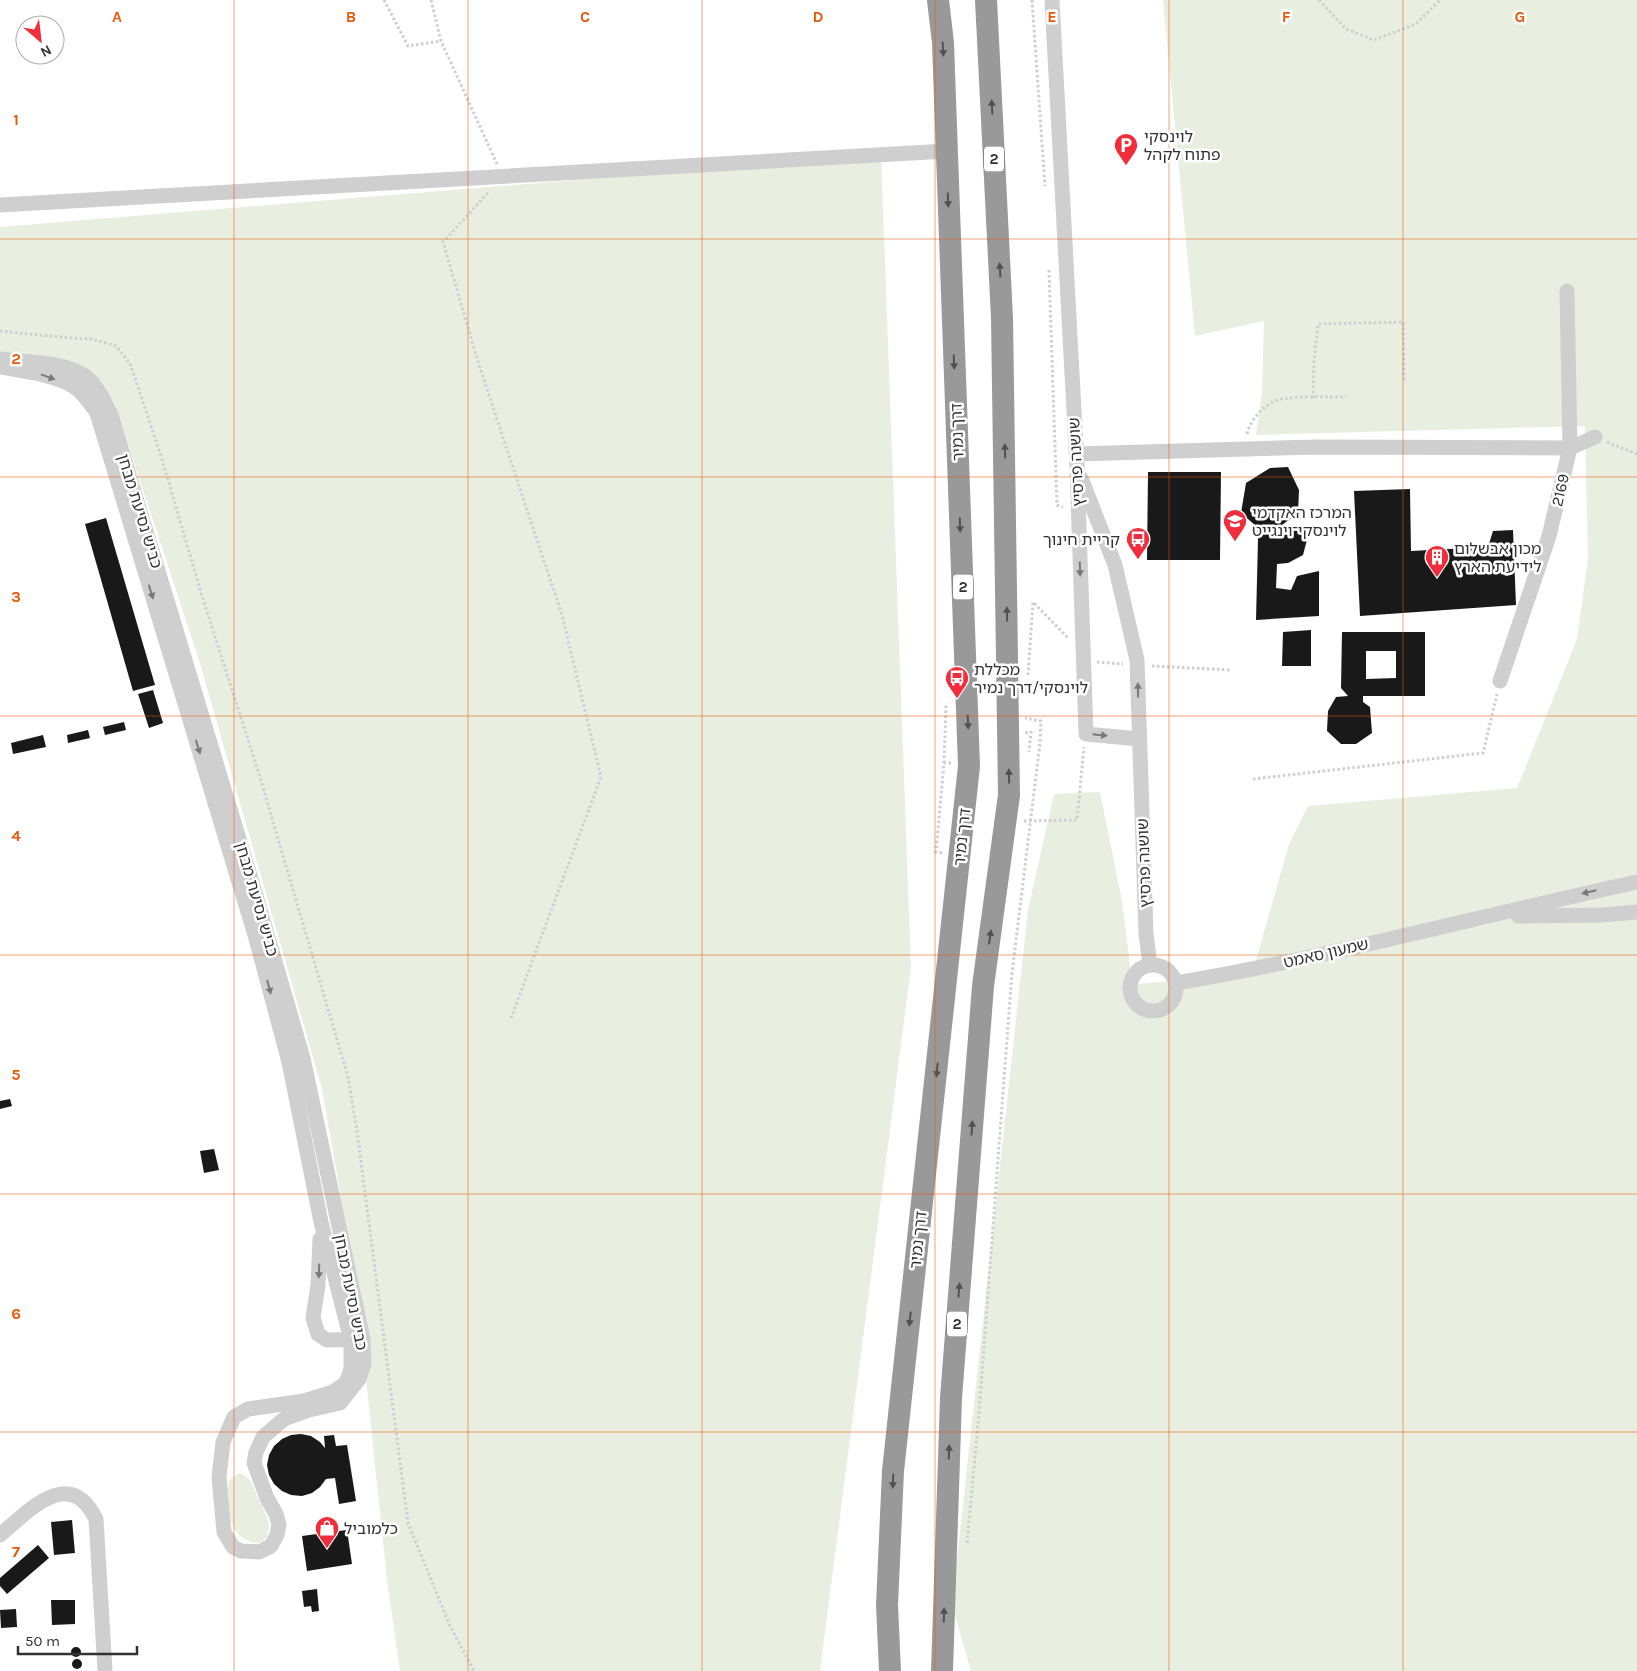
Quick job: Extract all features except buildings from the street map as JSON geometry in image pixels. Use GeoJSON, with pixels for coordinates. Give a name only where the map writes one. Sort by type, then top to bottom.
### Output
{"type":"FeatureCollection","features":[{"type":"Feature","properties":{"kind":"highway","name":"דרך נמיר"},"geometry":{"type":"LineString","coordinates":[[890,1671],[887,1605],[893,1471],[969,766],[947,151],[938,0]]}},
{"type":"Feature","properties":{"kind":"highway","name":"2"},"geometry":{"type":"LineString","coordinates":[[942,1671],[951,1398],[983,986],[1009,795],[1002,318],[986,0]]}},
{"type":"Feature","properties":{"kind":"highway"},"geometry":{"type":"LineString","coordinates":[[880,1671],[887,1605]]}},
{"type":"Feature","properties":{"kind":"street","name":"שושנה פרסיץ"},"geometry":{"type":"LineString","coordinates":[[1052,0],[1076,461],[1086,734]]}},
{"type":"Feature","properties":{"kind":"street"},"geometry":{"type":"LineString","coordinates":[[0,205],[947,151]]}},
{"type":"Feature","properties":{"kind":"street","name":"2169"},"geometry":{"type":"LineString","coordinates":[[1500,681],[1549,536],[1570,448],[1567,291]]}},
{"type":"Feature","properties":{"kind":"street","name":"כביש נסיעת מבחן"},"geometry":{"type":"LineString","coordinates":[[0,359],[64,367],[86,377],[103,398],[111,415],[303,1058],[357,1340],[346,1383],[333,1392],[304,1400],[248,1409],[234,1418],[223,1442],[219,1478],[224,1532],[232,1547],[241,1551],[259,1552],[271,1546],[277,1535],[279,1525],[254,1463],[256,1452],[263,1437],[284,1419],[309,1410],[340,1403],[358,1379],[364,1364],[357,1340],[321,1222],[289,1062],[256,935],[97,413],[87,398],[73,386],[37,373],[0,368]]}},
{"type":"Feature","properties":{"kind":"street"},"geometry":{"type":"LineString","coordinates":[[1076,461],[1243,449],[1315,446],[1570,448],[1595,437]]}},
{"type":"Feature","properties":{"kind":"street","name":"שושנה פרסיץ"},"geometry":{"type":"LineString","coordinates":[[1076,461],[1115,565],[1138,665],[1146,934],[1150,965]]}},
{"type":"Feature","properties":{"kind":"street"},"geometry":{"type":"LineString","coordinates":[[1086,734],[1139,739]]}},
{"type":"Feature","properties":{"kind":"street","name":"שמעון סאמט"},"geometry":{"type":"LineString","coordinates":[[1176,983],[1238,973],[1302,959],[1637,882]]}},
{"type":"Feature","properties":{"kind":"street","name":"שמעון סאמט"},"geometry":{"type":"LineString","coordinates":[[1474,919],[1523,915],[1601,915],[1637,912]]}},
{"type":"Feature","properties":{"kind":"street"},"geometry":{"type":"LineString","coordinates":[[1150,965],[1162,966],[1168,970],[1176,983],[1174,998],[1163,1009],[1156,1011],[1141,1008],[1131,996],[1131,981],[1135,974],[1140,969],[1150,965]]}},
{"type":"Feature","properties":{"kind":"street"},"geometry":{"type":"LineString","coordinates":[[321,1222],[318,1285],[313,1318],[318,1334],[327,1340],[357,1340]]}},
{"type":"Feature","properties":{"kind":"street"},"geometry":{"type":"LineString","coordinates":[[0,1535],[44,1499],[60,1493],[73,1494],[90,1507],[96,1518],[105,1671]]}},
{"type":"Feature","properties":{"kind":"path"},"geometry":{"type":"LineString","coordinates":[[384,0],[408,46],[441,41]]}},
{"type":"Feature","properties":{"kind":"path"},"geometry":{"type":"LineString","coordinates":[[431,0],[441,41],[503,176],[443,242],[479,365],[562,615],[601,777],[511,1018]]}},
{"type":"Feature","properties":{"kind":"path"},"geometry":{"type":"LineString","coordinates":[[1032,0],[1046,195]]}},
{"type":"Feature","properties":{"kind":"path"},"geometry":{"type":"LineString","coordinates":[[1319,0],[1346,29],[1374,40],[1416,24],[1440,0]]}},
{"type":"Feature","properties":{"kind":"path"},"geometry":{"type":"LineString","coordinates":[[1049,264],[1058,505],[1078,513]]}},
{"type":"Feature","properties":{"kind":"path"},"geometry":{"type":"LineString","coordinates":[[1313,398],[1318,324],[1403,322],[1404,381]]}},
{"type":"Feature","properties":{"kind":"path"},"geometry":{"type":"LineString","coordinates":[[1243,449],[1248,429],[1256,416],[1266,406],[1281,399],[1346,397]]}},
{"type":"Feature","properties":{"kind":"path"},"geometry":{"type":"LineString","coordinates":[[1595,437],[1637,454]]}},
{"type":"Feature","properties":{"kind":"path"},"geometry":{"type":"LineString","coordinates":[[1027,680],[1033,602],[1070,640],[1083,644]]}},
{"type":"Feature","properties":{"kind":"path"},"geometry":{"type":"LineString","coordinates":[[1084,662],[1231,670]]}},
{"type":"Feature","properties":{"kind":"path"},"geometry":{"type":"LineString","coordinates":[[1253,779],[1483,753],[1500,681]]}},
{"type":"Feature","properties":{"kind":"path"},"geometry":{"type":"LineString","coordinates":[[944,762],[946,706]]}},
{"type":"Feature","properties":{"kind":"path"},"geometry":{"type":"LineString","coordinates":[[966,1548],[979,1413],[1012,973],[1041,721],[1025,718],[1026,708]]}},
{"type":"Feature","properties":{"kind":"path"},"geometry":{"type":"LineString","coordinates":[[1022,821],[1077,820],[1086,734]]}},
{"type":"Feature","properties":{"kind":"green space"},"geometry":{"type":"Polygon","coordinates":[[[1163,0],[1637,0],[1637,1671],[971,1671],[952,1605],[1028,910],[1054,794],[1100,792],[1122,901],[1131,974],[1137,984],[1252,974],[1289,844],[1308,806],[1517,788],[1577,639],[1588,558],[1585,426],[1256,435],[1262,392],[1264,321],[1195,336],[1163,0]]]}},
{"type":"Feature","properties":{"kind":"green space"},"geometry":{"type":"Polygon","coordinates":[[[881,155],[911,967],[820,1671],[400,1671],[387,1580],[366,1378],[339,1186],[322,1089],[199,660],[114,402],[98,381],[0,355],[0,227],[881,155]]]}},
{"type":"Feature","properties":{"kind":"green space"},"geometry":{"type":"Polygon","coordinates":[[[239,1473],[251,1482],[268,1520],[267,1536],[264,1540],[258,1542],[246,1540],[240,1536],[232,1524],[228,1486],[229,1480],[239,1473]]]}},
{"type":"Feature","properties":{"kind":"place","name":"לוינסקי פתוח לקהל"},"geometry":{"type":"Point","coordinates":[1126,166]}},
{"type":"Feature","properties":{"kind":"place","name":"המרכז האקדמי לוינסקי־וינגייט"},"geometry":{"type":"Point","coordinates":[1235,542]}},
{"type":"Feature","properties":{"kind":"place","name":"קריית חינוך"},"geometry":{"type":"Point","coordinates":[1138,560]}},
{"type":"Feature","properties":{"kind":"place","name":"מכון אבשלום לידיעת הארץ"},"geometry":{"type":"Point","coordinates":[1437,578]}},
{"type":"Feature","properties":{"kind":"place","name":"מכללת לוינסקי/דרך נמיר"},"geometry":{"type":"Point","coordinates":[957,699]}},
{"type":"Feature","properties":{"kind":"place","name":"כלמוביל"},"geometry":{"type":"Point","coordinates":[327,1549]}}]}
